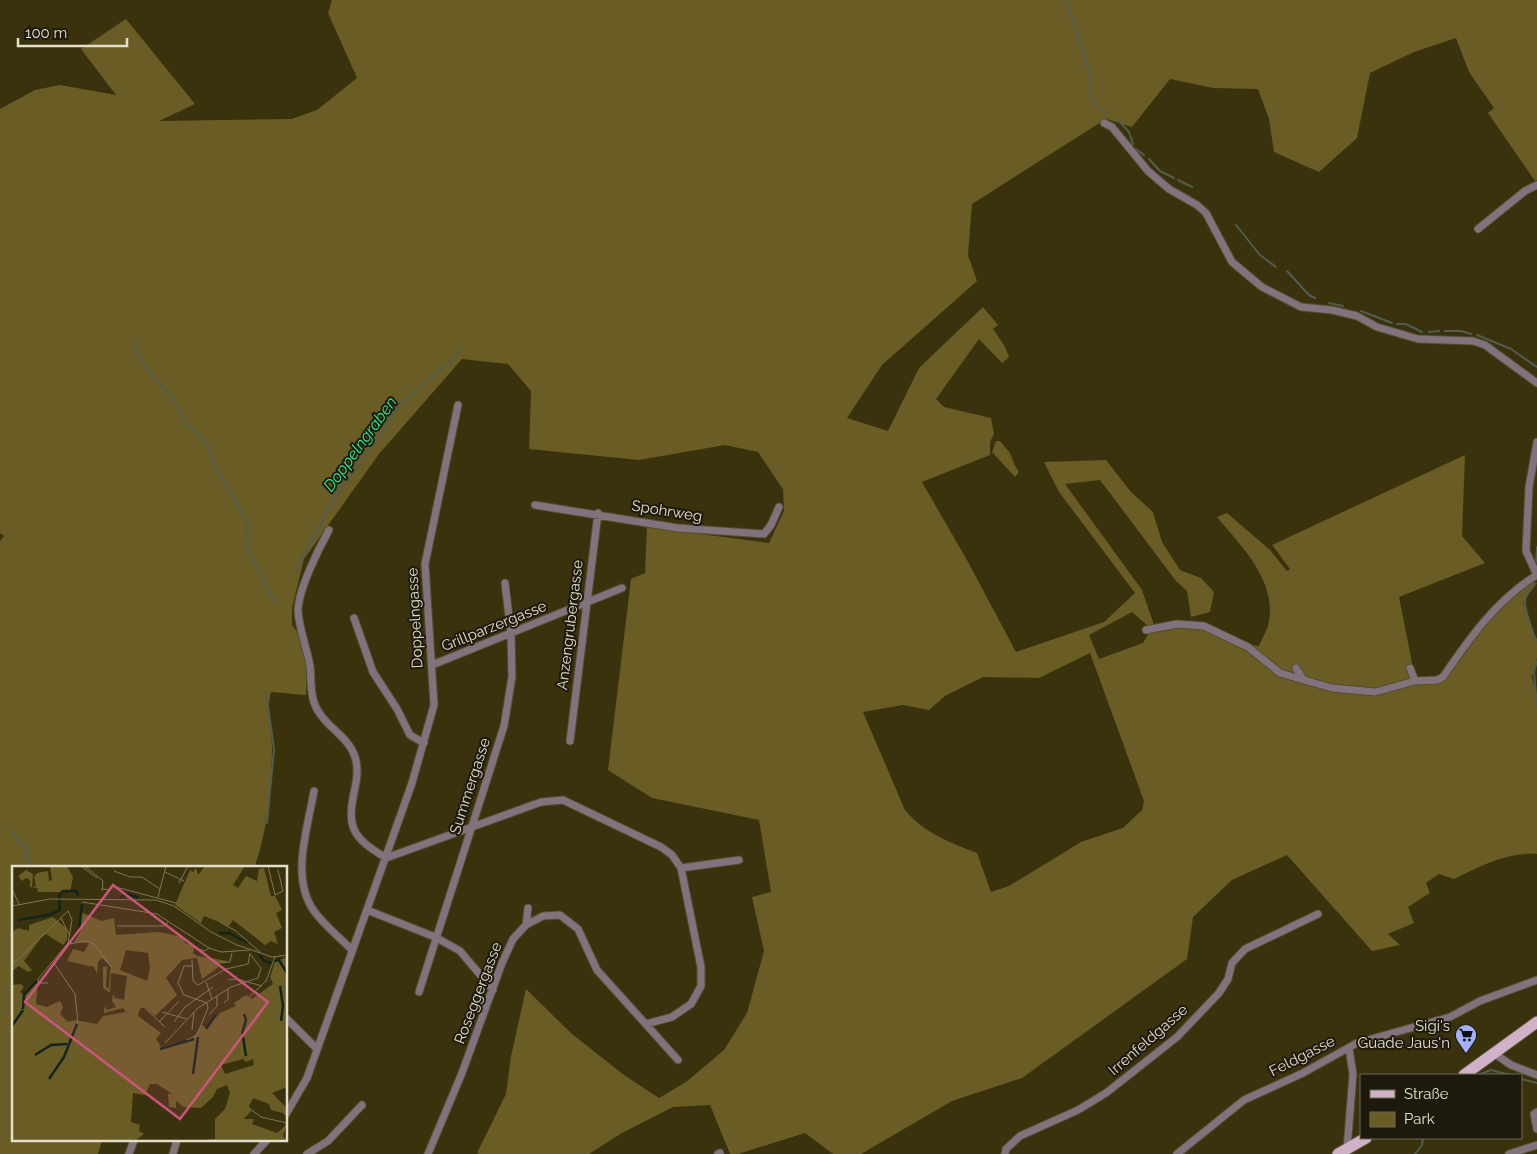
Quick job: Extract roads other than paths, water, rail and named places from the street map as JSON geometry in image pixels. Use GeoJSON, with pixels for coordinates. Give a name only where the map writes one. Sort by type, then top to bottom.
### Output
{"type":"FeatureCollection","features":[{"type":"Feature","properties":{"kind":"main road"},"geometry":{"type":"LineString","coordinates":[[1465,1074],[1537,1022]]}},
{"type":"Feature","properties":{"kind":"main road"},"geometry":{"type":"LineString","coordinates":[[1343,1151],[1364,1139]]}},
{"type":"Feature","properties":{"kind":"street"},"geometry":{"type":"LineString","coordinates":[[1104,122],[1112,127],[1148,171],[1169,189],[1203,209],[1211,220],[1232,262],[1262,287],[1301,307],[1332,310],[1356,316],[1377,327],[1418,339],[1473,341],[1485,345],[1537,384]]}},
{"type":"Feature","properties":{"kind":"street"},"geometry":{"type":"LineString","coordinates":[[1478,229],[1525,191],[1537,185]]}},
{"type":"Feature","properties":{"kind":"street","name":"Doppelngasse"},"geometry":{"type":"LineString","coordinates":[[288,1111],[307,1078],[351,949],[386,858],[424,742],[434,705],[425,564],[458,405]]}},
{"type":"Feature","properties":{"kind":"street"},"geometry":{"type":"LineString","coordinates":[[1146,630],[1177,624],[1204,626],[1248,647],[1280,673],[1332,688],[1375,692],[1415,681],[1437,680],[1443,677],[1494,610],[1516,587],[1537,575],[1526,552],[1529,487],[1537,442]]}},
{"type":"Feature","properties":{"kind":"street","name":"Spohrweg"},"geometry":{"type":"LineString","coordinates":[[535,504],[598,513],[678,528],[764,534],[771,525],[779,507]]}},
{"type":"Feature","properties":{"kind":"street","name":"Anzengrubergasse"},"geometry":{"type":"LineString","coordinates":[[570,740],[598,513]]}},
{"type":"Feature","properties":{"kind":"street"},"geometry":{"type":"LineString","coordinates":[[329,530],[312,559],[298,609],[310,666],[311,695],[319,714],[347,741],[356,758],[356,781],[350,820],[355,833],[372,849],[386,858],[541,802],[563,800],[661,846],[672,855],[681,868],[702,967],[701,986],[692,1004],[672,1017],[646,1024]]}},
{"type":"Feature","properties":{"kind":"street","name":"Summergasse"},"geometry":{"type":"LineString","coordinates":[[418,992],[504,726],[512,677],[511,634],[505,582]]}},
{"type":"Feature","properties":{"kind":"street","name":"Grillparzergasse"},"geometry":{"type":"LineString","coordinates":[[432,665],[587,604],[622,588]]}},
{"type":"Feature","properties":{"kind":"street"},"geometry":{"type":"LineString","coordinates":[[354,618],[373,672],[398,709],[410,735],[424,742]]}},
{"type":"Feature","properties":{"kind":"street"},"geometry":{"type":"LineString","coordinates":[[1296,668],[1303,679]]}},
{"type":"Feature","properties":{"kind":"street"},"geometry":{"type":"LineString","coordinates":[[1410,668],[1415,681]]}},
{"type":"Feature","properties":{"kind":"street"},"geometry":{"type":"LineString","coordinates":[[314,791],[301,874],[304,890],[313,910],[351,949]]}},
{"type":"Feature","properties":{"kind":"street"},"geometry":{"type":"LineString","coordinates":[[681,868],[739,860]]}},
{"type":"Feature","properties":{"kind":"street"},"geometry":{"type":"LineString","coordinates":[[526,925],[528,908]]}},
{"type":"Feature","properties":{"kind":"street"},"geometry":{"type":"LineString","coordinates":[[367,910],[435,937],[460,951],[492,990]]}},
{"type":"Feature","properties":{"kind":"street","name":"Irrenfeldgasse"},"geometry":{"type":"LineString","coordinates":[[1005,1154],[1006,1149],[1020,1136],[1078,1110],[1106,1093],[1177,1037],[1219,993],[1228,979],[1232,963],[1245,949],[1318,914]]}},
{"type":"Feature","properties":{"kind":"street"},"geometry":{"type":"LineString","coordinates":[[526,925],[543,916],[560,915],[578,929],[597,970],[678,1060]]}},
{"type":"Feature","properties":{"kind":"street","name":"Roseggergasse"},"geometry":{"type":"LineString","coordinates":[[428,1154],[462,1073],[492,990],[513,940],[526,925]]}},
{"type":"Feature","properties":{"kind":"street","name":"Feldgasse"},"geometry":{"type":"LineString","coordinates":[[1177,1154],[1244,1100],[1303,1073],[1365,1039],[1450,1017],[1480,1002],[1537,980]]}},
{"type":"Feature","properties":{"kind":"street"},"geometry":{"type":"LineString","coordinates":[[288,1020],[317,1049]]}},
{"type":"Feature","properties":{"kind":"street"},"geometry":{"type":"LineString","coordinates":[[1343,1151],[1353,1074],[1349,1048]]}},
{"type":"Feature","properties":{"kind":"street"},"geometry":{"type":"LineString","coordinates":[[1494,1054],[1511,1065],[1537,1075]]}},
{"type":"Feature","properties":{"kind":"street"},"geometry":{"type":"LineString","coordinates":[[307,1154],[328,1141],[362,1105]]}},
{"type":"Feature","properties":{"kind":"street"},"geometry":{"type":"LineString","coordinates":[[1537,1112],[1534,1114],[1537,1129]]}},
{"type":"Feature","properties":{"kind":"street"},"geometry":{"type":"LineString","coordinates":[[129,1154],[133,1142]]}},
{"type":"Feature","properties":{"kind":"street"},"geometry":{"type":"LineString","coordinates":[[254,1154],[264,1142]]}},
{"type":"Feature","properties":{"kind":"street"},"geometry":{"type":"LineString","coordinates":[[1509,1154],[1537,1145]]}},
{"type":"Feature","properties":{"kind":"waterway"},"geometry":{"type":"LineString","coordinates":[[1066,0],[1091,77],[1090,96],[1098,107],[1107,114]]}},
{"type":"Feature","properties":{"kind":"waterway"},"geometry":{"type":"LineString","coordinates":[[1118,120],[1129,132],[1133,144]]}},
{"type":"Feature","properties":{"kind":"waterway"},"geometry":{"type":"LineString","coordinates":[[1136,149],[1144,155]]}},
{"type":"Feature","properties":{"kind":"waterway"},"geometry":{"type":"LineString","coordinates":[[1149,159],[1160,171],[1174,178]]}},
{"type":"Feature","properties":{"kind":"waterway"},"geometry":{"type":"LineString","coordinates":[[1178,180],[1192,187]]}},
{"type":"Feature","properties":{"kind":"waterway"},"geometry":{"type":"LineString","coordinates":[[1236,225],[1260,255],[1276,267]]}},
{"type":"Feature","properties":{"kind":"waterway"},"geometry":{"type":"LineString","coordinates":[[1287,271],[1309,295],[1315,298]]}},
{"type":"Feature","properties":{"kind":"waterway"},"geometry":{"type":"LineString","coordinates":[[1329,303],[1343,306]]}},
{"type":"Feature","properties":{"kind":"waterway"},"geometry":{"type":"LineString","coordinates":[[1361,311],[1392,323]]}},
{"type":"Feature","properties":{"kind":"waterway"},"geometry":{"type":"LineString","coordinates":[[1397,324],[1406,324],[1422,332]]}},
{"type":"Feature","properties":{"kind":"waterway"},"geometry":{"type":"LineString","coordinates":[[1429,332],[1439,331]]}},
{"type":"Feature","properties":{"kind":"waterway"},"geometry":{"type":"LineString","coordinates":[[1445,331],[1461,331],[1471,334]]}},
{"type":"Feature","properties":{"kind":"waterway"},"geometry":{"type":"LineString","coordinates":[[1477,335],[1511,349],[1537,367]]}},
{"type":"Feature","properties":{"kind":"waterway"},"geometry":{"type":"LineString","coordinates":[[132,343],[147,369],[174,400],[186,423],[207,444],[216,468],[246,520],[248,550],[275,603]]}},
{"type":"Feature","properties":{"kind":"waterway","name":"Doppelngraben"},"geometry":{"type":"LineString","coordinates":[[296,570],[335,497],[381,435],[397,407],[455,357],[461,347]]}},
{"type":"Feature","properties":{"kind":"waterway"},"geometry":{"type":"LineString","coordinates":[[1536,562],[1537,547]]}},
{"type":"Feature","properties":{"kind":"waterway"},"geometry":{"type":"LineString","coordinates":[[1534,582],[1527,593],[1525,604],[1537,641]]}},
{"type":"Feature","properties":{"kind":"waterway"},"geometry":{"type":"LineString","coordinates":[[1537,661],[1534,672],[1537,706]]}},
{"type":"Feature","properties":{"kind":"waterway","name":"Doppelngraben"},"geometry":{"type":"LineString","coordinates":[[266,692],[274,749],[267,823]]}},
{"type":"Feature","properties":{"kind":"waterway"},"geometry":{"type":"LineString","coordinates":[[13,831],[19,843],[27,846],[27,858],[32,866]]}},
{"type":"Feature","properties":{"kind":"waterway"},"geometry":{"type":"LineString","coordinates":[[1481,1074],[1491,1070],[1506,1074]]}},
{"type":"Feature","properties":{"kind":"waterway"},"geometry":{"type":"LineString","coordinates":[[1522,1079],[1537,1083]]}},
{"type":"Feature","properties":{"kind":"waterway"},"geometry":{"type":"LineString","coordinates":[[1415,1154],[1422,1145],[1423,1139]]}},
{"type":"Feature","properties":{"kind":"place","name":"Sigi's Guade Jaus'n"},"geometry":{"type":"Point","coordinates":[1466,1054]}}]}
